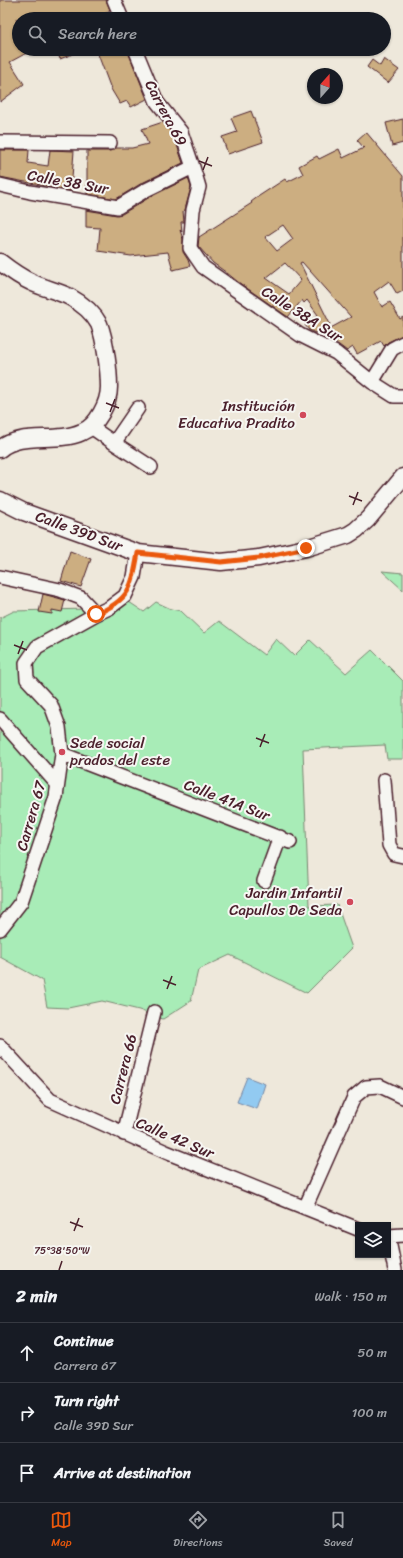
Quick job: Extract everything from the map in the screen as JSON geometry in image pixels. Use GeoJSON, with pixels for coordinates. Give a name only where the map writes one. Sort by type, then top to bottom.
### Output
{"type":"FeatureCollection","features":[{"type":"Feature","properties":{"kind":"main road"},"geometry":{"type":"LineString","coordinates":[[0,262],[29,282],[71,298],[87,308],[98,324],[109,369],[109,390],[104,408],[98,419],[91,427],[70,436],[48,439],[18,440],[4,445],[0,449]]}},
{"type":"Feature","properties":{"kind":"main road","name":"Calle 39D Sur"},"geometry":{"type":"LineString","coordinates":[[0,500],[24,512],[138,553],[221,562],[259,558],[306,548],[348,535],[368,519],[403,477]]}},
{"type":"Feature","properties":{"kind":"street"},"geometry":{"type":"LineString","coordinates":[[114,0],[119,12]]}},
{"type":"Feature","properties":{"kind":"street","name":"Carrera 69"},"geometry":{"type":"LineString","coordinates":[[138,56],[157,102],[180,132],[199,187],[193,210],[190,248]]}},
{"type":"Feature","properties":{"kind":"street"},"geometry":{"type":"LineString","coordinates":[[0,142],[110,143]]}},
{"type":"Feature","properties":{"kind":"street","name":"Calle 38 Sur"},"geometry":{"type":"LineString","coordinates":[[0,185],[30,192],[118,206],[146,190],[193,167]]}},
{"type":"Feature","properties":{"kind":"street","name":"Calle 38A Sur"},"geometry":{"type":"LineString","coordinates":[[190,248],[203,267],[300,335],[336,353],[372,382],[394,396],[403,396]]}},
{"type":"Feature","properties":{"kind":"street"},"geometry":{"type":"LineString","coordinates":[[372,382],[392,349],[403,343]]}},
{"type":"Feature","properties":{"kind":"street"},"geometry":{"type":"LineString","coordinates":[[114,443],[138,408]]}},
{"type":"Feature","properties":{"kind":"street"},"geometry":{"type":"LineString","coordinates":[[91,427],[151,467]]}},
{"type":"Feature","properties":{"kind":"street","name":"Carrera 67"},"geometry":{"type":"LineString","coordinates":[[0,929],[21,902],[56,797],[62,754],[59,727],[51,705],[27,679],[26,663],[37,647],[109,608],[125,596],[134,577],[138,553]]}},
{"type":"Feature","properties":{"kind":"street"},"geometry":{"type":"LineString","coordinates":[[0,577],[60,590],[81,598],[96,614]]}},
{"type":"Feature","properties":{"kind":"street"},"geometry":{"type":"LineString","coordinates":[[0,719],[57,784]]}},
{"type":"Feature","properties":{"kind":"street","name":"Calle 41A Sur"},"geometry":{"type":"LineString","coordinates":[[62,754],[285,840],[264,881]]}},
{"type":"Feature","properties":{"kind":"street"},"geometry":{"type":"LineString","coordinates":[[384,780],[389,845],[399,855]]}},
{"type":"Feature","properties":{"kind":"street","name":"Carrera 66"},"geometry":{"type":"LineString","coordinates":[[124,1134],[154,1012]]}},
{"type":"Feature","properties":{"kind":"street","name":"Calle 42 Sur"},"geometry":{"type":"LineString","coordinates":[[0,1046],[50,1100],[166,1152],[355,1229]]}},
{"type":"Feature","properties":{"kind":"street"},"geometry":{"type":"LineString","coordinates":[[305,1208],[354,1097],[366,1087],[380,1086],[403,1097]]}},
{"type":"Feature","properties":{"kind":"street"},"geometry":{"type":"LineString","coordinates":[[391,1236],[403,1235]]}},
{"type":"Feature","properties":{"kind":"street"},"geometry":{"type":"LineString","coordinates":[[391,1249],[396,1270]]}},
{"type":"Feature","properties":{"kind":"green space"},"geometry":{"type":"Polygon","coordinates":[[[382,571],[403,573],[403,590],[382,571]]]}},
{"type":"Feature","properties":{"kind":"green space"},"geometry":{"type":"Polygon","coordinates":[[[129,602],[144,612],[156,602],[171,609],[181,611],[204,633],[219,621],[264,655],[276,639],[294,656],[310,640],[346,673],[372,650],[403,681],[403,759],[387,759],[385,745],[303,749],[309,906],[337,905],[352,948],[307,993],[230,955],[198,970],[191,1001],[163,1019],[139,1010],[102,1001],[68,1008],[47,1007],[42,980],[0,957],[0,618],[14,611],[122,608],[129,602]]]}},
{"type":"Feature","properties":{"kind":"water"},"geometry":{"type":"Polygon","coordinates":[[[247,1077],[265,1084],[257,1109],[237,1102],[247,1077]]]}},
{"type":"Feature","properties":{"kind":"building"},"geometry":{"type":"Polygon","coordinates":[[[0,0],[106,0],[110,10],[106,12],[12,12],[12,56],[21,56],[10,62],[24,84],[0,102],[0,0]]]}},
{"type":"Feature","properties":{"kind":"building"},"geometry":{"type":"Polygon","coordinates":[[[59,56],[68,56],[60,59],[59,56]]]}},
{"type":"Feature","properties":{"kind":"building"},"geometry":{"type":"Polygon","coordinates":[[[99,56],[130,56],[147,99],[131,107],[127,101],[120,104],[111,89],[99,56]]]}},
{"type":"Feature","properties":{"kind":"building"},"geometry":{"type":"Polygon","coordinates":[[[384,59],[399,70],[388,83],[367,67],[372,60],[380,66],[384,59]]]}},
{"type":"Feature","properties":{"kind":"building"},"geometry":{"type":"Polygon","coordinates":[[[251,111],[263,142],[228,154],[222,137],[237,132],[231,118],[251,111]]]}},
{"type":"Feature","properties":{"kind":"building"},"geometry":{"type":"Polygon","coordinates":[[[403,119],[403,143],[392,146],[386,123],[403,119]]]}},
{"type":"Feature","properties":{"kind":"building"},"geometry":{"type":"Polygon","coordinates":[[[163,122],[174,136],[183,163],[142,183],[116,199],[87,194],[87,151],[110,151],[116,148],[132,148],[148,144],[142,129],[163,122]]]}},
{"type":"Feature","properties":{"kind":"building"},"geometry":{"type":"Polygon","coordinates":[[[366,132],[403,176],[403,291],[397,294],[389,281],[374,292],[382,307],[390,302],[400,319],[403,317],[403,335],[388,342],[384,346],[381,341],[357,354],[353,347],[347,351],[331,339],[327,330],[351,317],[302,262],[300,263],[330,324],[315,333],[309,330],[305,325],[318,315],[307,300],[304,303],[302,300],[288,317],[213,263],[198,246],[199,237],[252,203],[251,202],[259,196],[285,179],[287,182],[303,174],[299,166],[317,156],[319,159],[339,149],[343,158],[364,148],[357,140],[366,132]],[[283,225],[265,237],[277,251],[293,239],[283,225]],[[285,263],[266,278],[289,294],[301,280],[285,263]]]}},
{"type":"Feature","properties":{"kind":"building"},"geometry":{"type":"Polygon","coordinates":[[[0,150],[29,150],[28,163],[48,166],[50,150],[74,151],[71,191],[0,177],[0,150]]]}},
{"type":"Feature","properties":{"kind":"building"},"geometry":{"type":"Polygon","coordinates":[[[188,178],[191,187],[185,210],[183,211],[184,222],[181,222],[182,232],[180,230],[183,239],[183,252],[190,266],[173,270],[168,252],[131,256],[98,251],[100,228],[86,227],[86,210],[117,215],[122,214],[150,197],[188,178]]]}},
{"type":"Feature","properties":{"kind":"building"},"geometry":{"type":"Polygon","coordinates":[[[70,551],[91,559],[81,587],[61,581],[70,551]]]}},
{"type":"Feature","properties":{"kind":"building"},"geometry":{"type":"Polygon","coordinates":[[[43,594],[65,600],[62,612],[52,610],[52,614],[39,612],[43,594]]]}},
{"type":"Feature","properties":{"kind":"place","name":"Institución Educativa Pradito"},"geometry":{"type":"Point","coordinates":[303,415]}},
{"type":"Feature","properties":{"kind":"place","name":"Sede social prados del este"},"geometry":{"type":"Point","coordinates":[62,752]}},
{"type":"Feature","properties":{"kind":"place","name":"Jardin Infantil Capullos De Seda"},"geometry":{"type":"Point","coordinates":[350,902]}},
{"type":"Feature","properties":{"kind":"route"},"geometry":{"type":"LineString","coordinates":[[96,614],[109,608],[125,596],[134,577],[138,553],[180,559],[221,562],[259,558],[306,548]]}}]}
